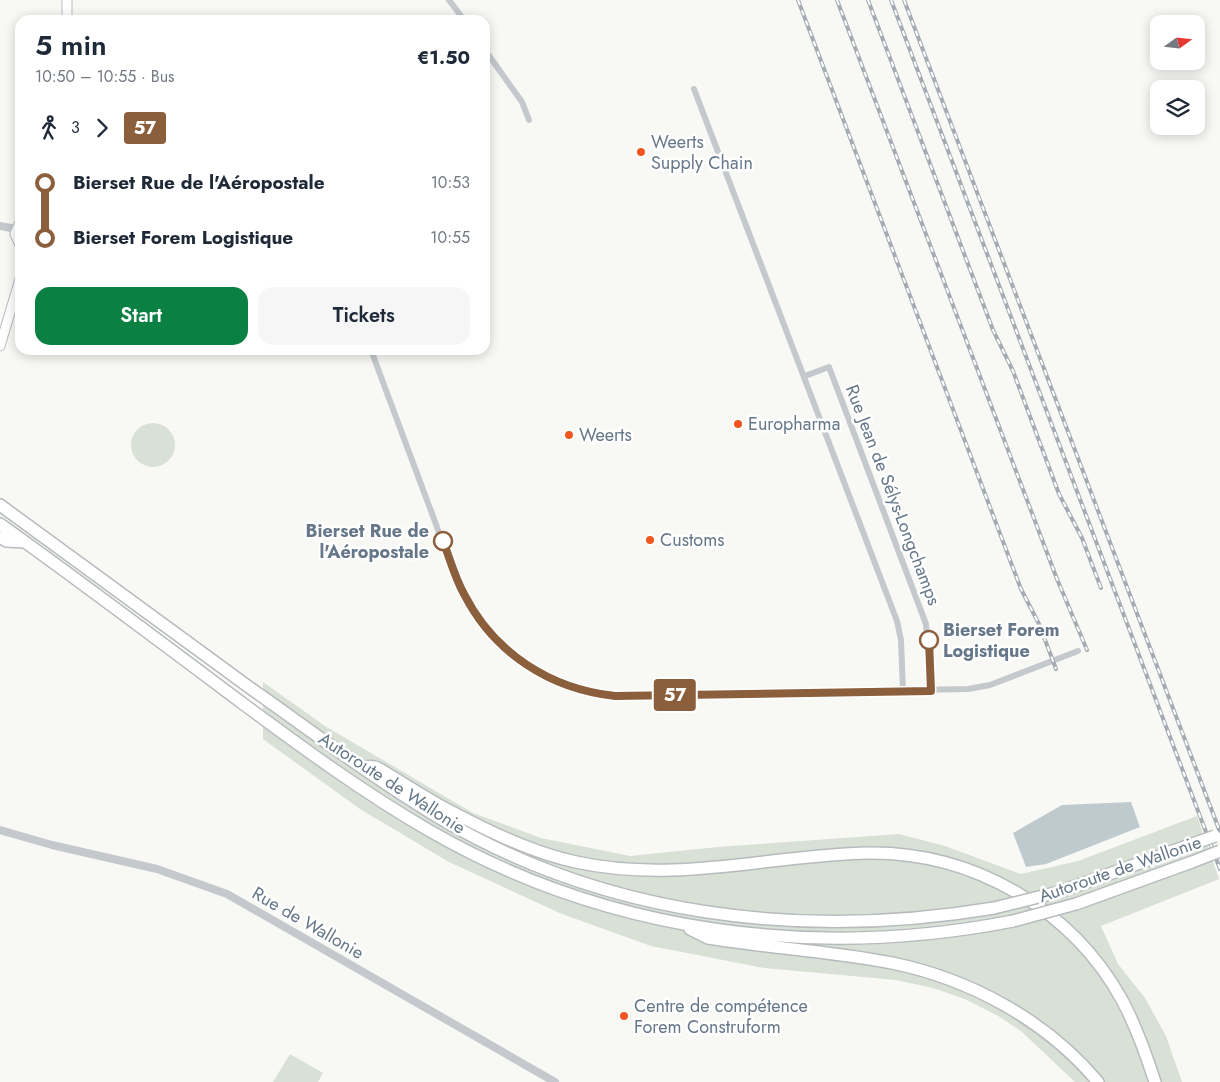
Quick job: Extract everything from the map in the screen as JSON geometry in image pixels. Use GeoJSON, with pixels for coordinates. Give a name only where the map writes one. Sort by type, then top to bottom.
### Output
{"type":"FeatureCollection","features":[{"type":"Feature","properties":{"kind":"highway","name":"Autoroute de Wallonie"},"geometry":{"type":"LineString","coordinates":[[0,505],[361,768],[439,818],[505,851],[574,878],[648,901],[756,919],[830,923],[911,920],[994,908],[1059,892],[1218,834]]}},
{"type":"Feature","properties":{"kind":"highway","name":"Autoroute de Wallonie"},"geometry":{"type":"LineString","coordinates":[[0,524],[338,772],[432,832],[499,866],[607,906],[682,924],[756,936],[829,939],[930,934],[1013,921],[1076,904],[1220,851]]}},
{"type":"Feature","properties":{"kind":"highway"},"geometry":{"type":"LineString","coordinates":[[0,537],[6,541],[25,542]]}},
{"type":"Feature","properties":{"kind":"highway"},"geometry":{"type":"LineString","coordinates":[[361,768],[375,767],[439,805],[536,851],[575,862],[602,867],[633,871],[675,872],[869,853],[920,858],[973,871],[1016,891],[1043,908],[1089,952],[1122,1000],[1155,1082]]}},
{"type":"Feature","properties":{"kind":"highway"},"geometry":{"type":"LineString","coordinates":[[682,924],[708,938],[891,963],[950,979],[994,999],[1027,1019],[1074,1056],[1098,1082]]}},
{"type":"Feature","properties":{"kind":"main road"},"geometry":{"type":"LineString","coordinates":[[67,0],[67,15]]}},
{"type":"Feature","properties":{"kind":"main road"},"geometry":{"type":"LineString","coordinates":[[0,346],[15,296]]}},
{"type":"Feature","properties":{"kind":"street"},"geometry":{"type":"LineString","coordinates":[[449,0],[460,15]]}},
{"type":"Feature","properties":{"kind":"street"},"geometry":{"type":"LineString","coordinates":[[490,57],[522,102],[529,120]]}},
{"type":"Feature","properties":{"kind":"street"},"geometry":{"type":"LineString","coordinates":[[694,90],[805,376],[897,621],[902,640],[903,692]]}},
{"type":"Feature","properties":{"kind":"street"},"geometry":{"type":"LineString","coordinates":[[0,226],[15,225]]}},
{"type":"Feature","properties":{"kind":"street"},"geometry":{"type":"LineString","coordinates":[[373,355],[463,593],[488,632],[507,651],[529,667],[571,687],[595,694],[615,696],[903,692],[979,688],[1078,651]]}},
{"type":"Feature","properties":{"kind":"street","name":"Rue Jean de Sélys-Longchamps"},"geometry":{"type":"LineString","coordinates":[[805,376],[829,367],[926,624],[931,691]]}},
{"type":"Feature","properties":{"kind":"street","name":"Rue de Wallonie"},"geometry":{"type":"LineString","coordinates":[[0,825],[26,837]]}},
{"type":"Feature","properties":{"kind":"street","name":"Rue de Wallonie"},"geometry":{"type":"LineString","coordinates":[[0,830],[157,869],[227,894],[555,1082]]}},
{"type":"Feature","properties":{"kind":"shaded area"},"geometry":{"type":"Polygon","coordinates":[[[149,423],[157,423],[169,429],[175,445],[169,461],[157,467],[149,467],[137,461],[131,449],[131,441],[137,429],[149,423]]]}},
{"type":"Feature","properties":{"kind":"shaded area"},"geometry":{"type":"Polygon","coordinates":[[[263,682],[325,726],[473,813],[541,838],[630,856],[718,847],[899,834],[945,846],[1021,874],[1078,861],[1197,816],[1219,879],[1101,926],[1118,964],[1145,998],[1166,1036],[1182,1082],[1075,1082],[1022,1032],[1000,1017],[965,999],[933,988],[896,980],[764,968],[651,946],[562,914],[449,862],[360,809],[263,739],[263,682]]]}},
{"type":"Feature","properties":{"kind":"shaded area"},"geometry":{"type":"Polygon","coordinates":[[[1131,802],[1140,827],[1046,864],[1026,867],[1013,833],[1062,805],[1131,802]]]}},
{"type":"Feature","properties":{"kind":"shaded area"},"geometry":{"type":"Polygon","coordinates":[[[290,1054],[323,1073],[318,1082],[273,1082],[290,1054]]]}},
{"type":"Feature","properties":{"kind":"railway"},"geometry":{"type":"LineString","coordinates":[[798,0],[1021,589],[1039,624],[1056,669]]}},
{"type":"Feature","properties":{"kind":"railway"},"geometry":{"type":"LineString","coordinates":[[837,0],[1057,579],[1087,650]]}},
{"type":"Feature","properties":{"kind":"railway"},"geometry":{"type":"LineString","coordinates":[[868,0],[993,330],[1013,371],[1059,494],[1082,538],[1101,588]]}},
{"type":"Feature","properties":{"kind":"railway"},"geometry":{"type":"LineString","coordinates":[[891,0],[1220,869]]}},
{"type":"Feature","properties":{"kind":"railway"},"geometry":{"type":"LineString","coordinates":[[904,0],[1220,832]]}},
{"type":"Feature","properties":{"kind":"bus line","name":"57"},"geometry":{"type":"LineString","coordinates":[[443,541],[463,593],[488,632],[507,651],[546,677],[595,694],[615,696],[931,691],[929,640]]}},
{"type":"Feature","properties":{"kind":"place","name":"Weerts Supply Chain"},"geometry":{"type":"Point","coordinates":[641,152]}},
{"type":"Feature","properties":{"kind":"place","name":"Europharma"},"geometry":{"type":"Point","coordinates":[738,424]}},
{"type":"Feature","properties":{"kind":"place","name":"Weerts"},"geometry":{"type":"Point","coordinates":[569,435]}},
{"type":"Feature","properties":{"kind":"place","name":"Customs"},"geometry":{"type":"Point","coordinates":[650,540]}},
{"type":"Feature","properties":{"kind":"place","name":"Bierset Rue de l'Aéropostale"},"geometry":{"type":"Point","coordinates":[443,541]}},
{"type":"Feature","properties":{"kind":"place","name":"Bierset Forem Logistique"},"geometry":{"type":"Point","coordinates":[929,640]}},
{"type":"Feature","properties":{"kind":"place","name":"Centre de compétence Forem Construform"},"geometry":{"type":"Point","coordinates":[624,1016]}}]}
